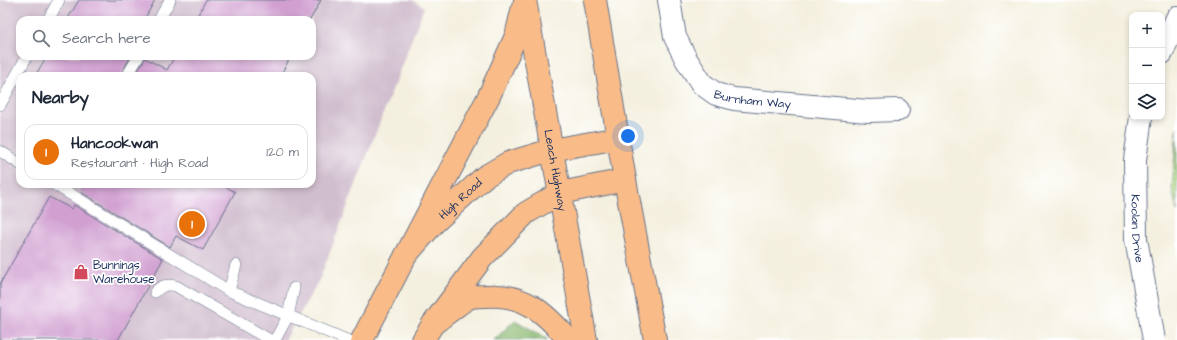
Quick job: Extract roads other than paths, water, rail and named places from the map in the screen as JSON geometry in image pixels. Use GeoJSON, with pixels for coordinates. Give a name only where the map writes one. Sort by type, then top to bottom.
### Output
{"type":"FeatureCollection","features":[{"type":"Feature","properties":{"kind":"main road","name":"Leach Highway"},"geometry":{"type":"LineString","coordinates":[[525,0],[586,340]]}},
{"type":"Feature","properties":{"kind":"main road"},"geometry":{"type":"LineString","coordinates":[[406,255],[490,96],[516,36],[525,0]]}},
{"type":"Feature","properties":{"kind":"main road"},"geometry":{"type":"LineString","coordinates":[[595,0],[625,180],[655,340]]}},
{"type":"Feature","properties":{"kind":"main road","name":"High Road"},"geometry":{"type":"LineString","coordinates":[[362,340],[406,255],[434,223],[484,177],[508,163],[551,150],[619,138]]}},
{"type":"Feature","properties":{"kind":"main road"},"geometry":{"type":"LineString","coordinates":[[428,332],[482,258],[526,213],[560,193],[625,180]]}},
{"type":"Feature","properties":{"kind":"main road"},"geometry":{"type":"LineString","coordinates":[[428,332],[470,297],[500,295],[517,298],[534,306],[550,319],[570,340]]}},
{"type":"Feature","properties":{"kind":"street","name":"Burnham Way"},"geometry":{"type":"LineString","coordinates":[[669,0],[675,37],[686,59],[702,84],[716,94],[734,99],[868,111],[898,110]]}},
{"type":"Feature","properties":{"kind":"street"},"geometry":{"type":"LineString","coordinates":[[1164,48],[1177,18]]}},
{"type":"Feature","properties":{"kind":"street","name":"Koolan Drive"},"geometry":{"type":"LineString","coordinates":[[1141,120],[1135,160],[1136,240],[1154,340]]}},
{"type":"Feature","properties":{"kind":"lane"},"geometry":{"type":"LineString","coordinates":[[50,16],[59,0]]}},
{"type":"Feature","properties":{"kind":"lane"},"geometry":{"type":"LineString","coordinates":[[161,16],[170,0]]}},
{"type":"Feature","properties":{"kind":"lane"},"geometry":{"type":"LineString","coordinates":[[18,72],[25,60]]}},
{"type":"Feature","properties":{"kind":"lane"},"geometry":{"type":"LineString","coordinates":[[129,72],[137,60]]}},
{"type":"Feature","properties":{"kind":"lane"},"geometry":{"type":"LineString","coordinates":[[0,105],[16,76]]}},
{"type":"Feature","properties":{"kind":"lane"},"geometry":{"type":"LineString","coordinates":[[0,152],[16,162]]}},
{"type":"Feature","properties":{"kind":"lane"},"geometry":{"type":"LineString","coordinates":[[68,188],[229,290],[347,340]]}},
{"type":"Feature","properties":{"kind":"lane"},"geometry":{"type":"LineString","coordinates":[[229,290],[236,266]]}},
{"type":"Feature","properties":{"kind":"lane"},"geometry":{"type":"LineString","coordinates":[[154,292],[160,287],[168,284],[176,286],[270,340]]}},
{"type":"Feature","properties":{"kind":"lane"},"geometry":{"type":"LineString","coordinates":[[274,340],[288,316],[294,288]]}},
{"type":"Feature","properties":{"kind":"place","name":"Hancookwan"},"geometry":{"type":"Point","coordinates":[192,224]}},
{"type":"Feature","properties":{"kind":"place","name":"Bunnings Warehouse"},"geometry":{"type":"Point","coordinates":[81,272]}}]}
